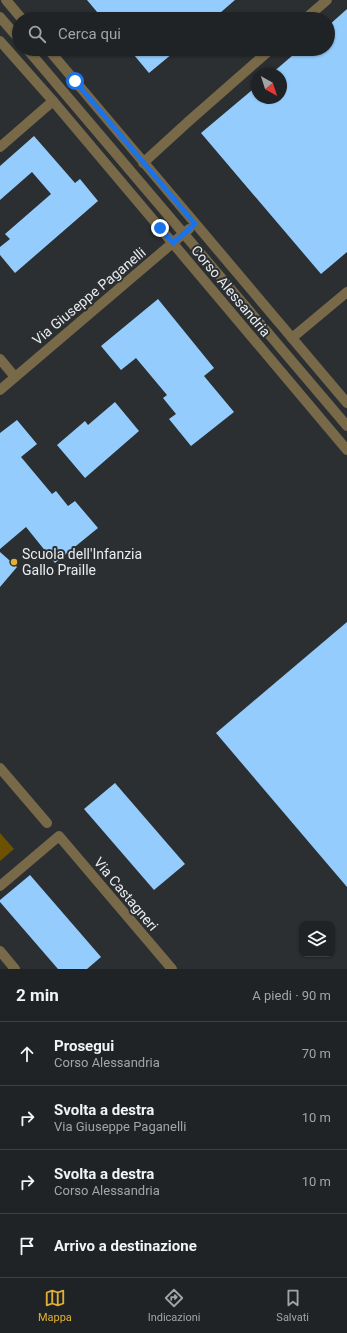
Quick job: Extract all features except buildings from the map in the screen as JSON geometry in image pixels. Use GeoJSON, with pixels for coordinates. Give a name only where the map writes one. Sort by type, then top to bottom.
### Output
{"type":"FeatureCollection","features":[{"type":"Feature","properties":{"kind":"street"},"geometry":{"type":"LineString","coordinates":[[6,0],[16,12]]}},
{"type":"Feature","properties":{"kind":"street"},"geometry":{"type":"LineString","coordinates":[[313,12],[327,0]]}},
{"type":"Feature","properties":{"kind":"street"},"geometry":{"type":"LineString","coordinates":[[0,17],[12,31]]}},
{"type":"Feature","properties":{"kind":"street","name":"Corso Alessandria"},"geometry":{"type":"LineString","coordinates":[[0,41],[12,55]]}},
{"type":"Feature","properties":{"kind":"street","name":"Corso Alessandria"},"geometry":{"type":"LineString","coordinates":[[13,56],[53,101],[347,450]]}},
{"type":"Feature","properties":{"kind":"street"},"geometry":{"type":"LineString","coordinates":[[33,56],[347,426]]}},
{"type":"Feature","properties":{"kind":"street","name":"Corso Alessandria"},"geometry":{"type":"LineString","coordinates":[[54,56],[347,404]]}},
{"type":"Feature","properties":{"kind":"street"},"geometry":{"type":"LineString","coordinates":[[143,163],[263,56]]}},
{"type":"Feature","properties":{"kind":"street"},"geometry":{"type":"LineString","coordinates":[[0,148],[53,101]]}},
{"type":"Feature","properties":{"kind":"street","name":"Via Giuseppe Paganelli"},"geometry":{"type":"LineString","coordinates":[[0,390],[195,224]]}},
{"type":"Feature","properties":{"kind":"street"},"geometry":{"type":"LineString","coordinates":[[292,338],[347,292]]}},
{"type":"Feature","properties":{"kind":"street"},"geometry":{"type":"LineString","coordinates":[[0,359],[15,377]]}},
{"type":"Feature","properties":{"kind":"street"},"geometry":{"type":"LineString","coordinates":[[0,768],[47,823]]}},
{"type":"Feature","properties":{"kind":"street","name":"Via Castagneri"},"geometry":{"type":"LineString","coordinates":[[0,886],[59,836],[172,969]]}},
{"type":"Feature","properties":{"kind":"street"},"geometry":{"type":"LineString","coordinates":[[0,951],[15,969]]}},
{"type":"Feature","properties":{"kind":"shaded area"},"geometry":{"type":"Polygon","coordinates":[[[0,833],[14,849],[0,861],[0,833]]]}},
{"type":"Feature","properties":{"kind":"place","name":"Scuola dell'Infanzia Gallo Praille"},"geometry":{"type":"Point","coordinates":[14,562]}},
{"type":"Feature","properties":{"kind":"route"},"geometry":{"type":"LineString","coordinates":[[75,81],[195,224],[173,243],[160,228]]}}]}
